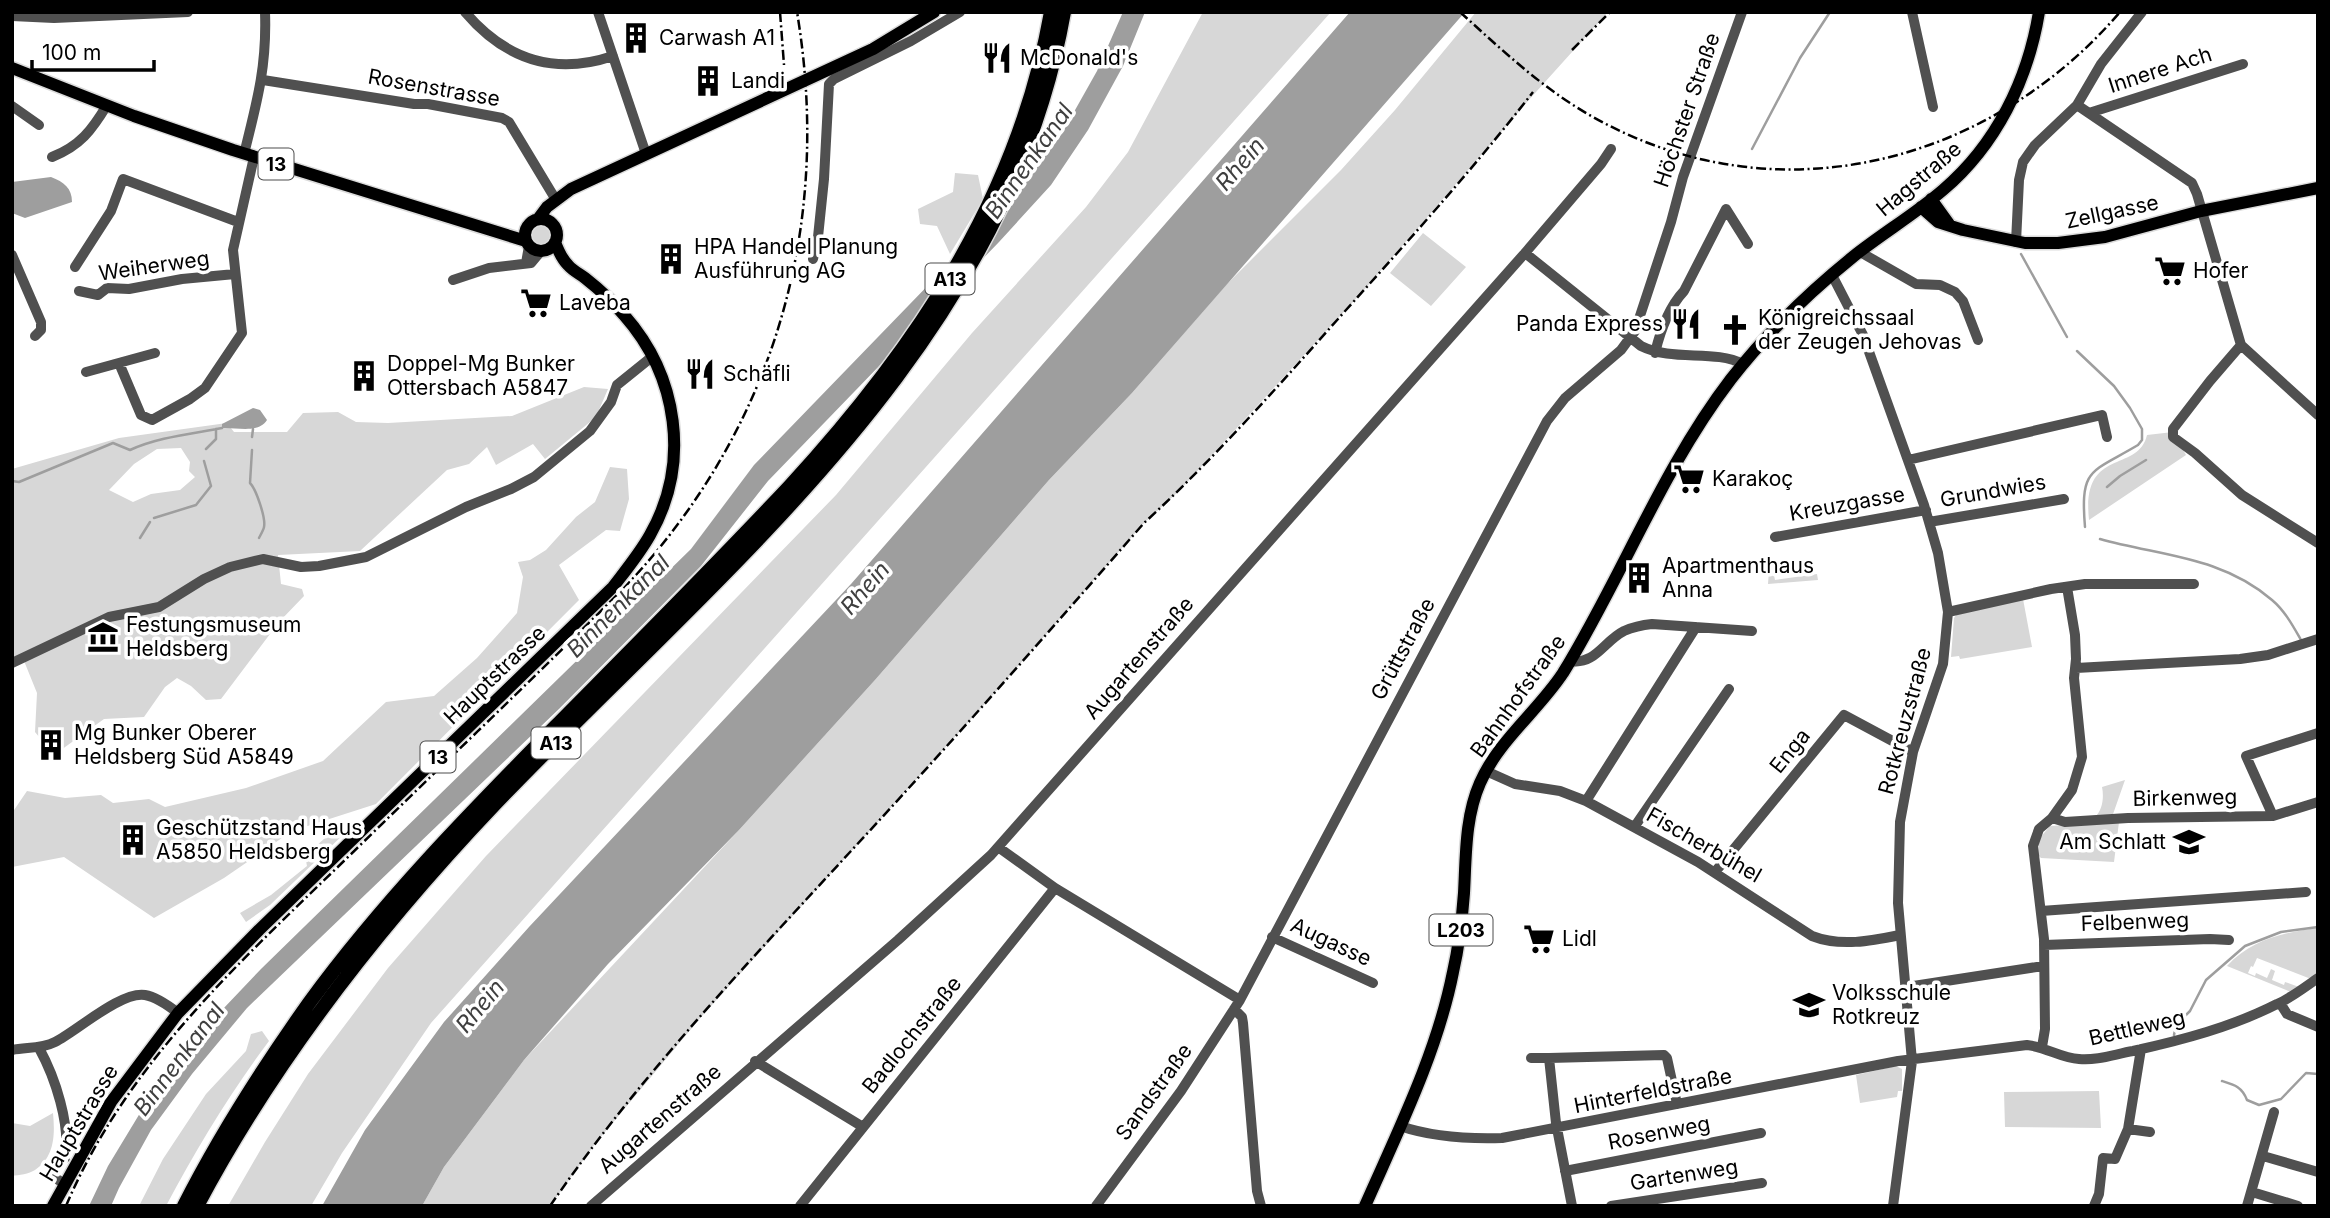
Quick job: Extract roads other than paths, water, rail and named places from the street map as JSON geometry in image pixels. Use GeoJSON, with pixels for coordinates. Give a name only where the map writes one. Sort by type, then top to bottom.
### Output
{"type":"FeatureCollection","features":[{"type":"Feature","properties":{"kind":"highway","name":"A13"},"geometry":{"type":"LineString","coordinates":[[184,1206],[203,1168],[271,1057],[355,945],[420,868],[488,795],[824,450],[906,344],[951,277],[988,209],[1028,106],[1051,12]]}},
{"type":"Feature","properties":{"kind":"highway","name":"A13"},"geometry":{"type":"LineString","coordinates":[[197,1206],[278,1068],[362,954],[495,804],[799,495],[876,406],[948,306],[993,227],[1018,169],[1047,83],[1063,12]]}},
{"type":"Feature","properties":{"kind":"main road"},"geometry":{"type":"LineString","coordinates":[[555,201],[552,223],[556,234],[537,243],[531,222],[538,219],[555,201],[571,189],[873,49],[934,12]]}},
{"type":"Feature","properties":{"kind":"main road","name":"Hagstraße"},"geometry":{"type":"LineString","coordinates":[[1743,364],[1796,306],[1860,252],[1926,203],[1968,166],[2001,121],[2026,67],[2039,12]]}},
{"type":"Feature","properties":{"kind":"main road","name":"13"},"geometry":{"type":"LineString","coordinates":[[12,68],[249,155],[500,234],[537,243]]}},
{"type":"Feature","properties":{"kind":"main road","name":"Zellgasse"},"geometry":{"type":"LineString","coordinates":[[1926,203],[1949,224],[1963,230],[2017,242],[2058,243],[2088,240],[2201,211],[2318,188]]}},
{"type":"Feature","properties":{"kind":"main road"},"geometry":{"type":"LineString","coordinates":[[538,219],[552,223]]}},
{"type":"Feature","properties":{"kind":"main road","name":"Hauptstrasse"},"geometry":{"type":"LineString","coordinates":[[53,1206],[111,1102],[178,1013],[259,930],[613,587],[650,535],[665,502],[675,444],[671,404],[653,356],[624,314],[606,296],[537,243]]}},
{"type":"Feature","properties":{"kind":"main road","name":"Bahnhofstraße"},"geometry":{"type":"LineString","coordinates":[[1365,1206],[1401,1126],[1453,975],[1461,926],[1468,827],[1475,795],[1486,771],[1502,747],[1542,703],[1571,661],[1688,444],[1743,364]]}},
{"type":"Feature","properties":{"kind":"street"},"geometry":{"type":"LineString","coordinates":[[12,16],[54,18],[188,12]]}},
{"type":"Feature","properties":{"kind":"street"},"geometry":{"type":"LineString","coordinates":[[119,363],[141,415],[152,420],[205,388],[243,333],[233,250],[263,80],[265,12]]}},
{"type":"Feature","properties":{"kind":"street"},"geometry":{"type":"LineString","coordinates":[[465,12],[484,33],[508,51],[533,60],[575,64],[613,56]]}},
{"type":"Feature","properties":{"kind":"street"},"geometry":{"type":"LineString","coordinates":[[598,12],[646,154]]}},
{"type":"Feature","properties":{"kind":"street"},"geometry":{"type":"LineString","coordinates":[[813,259],[824,179],[829,84],[960,12]]}},
{"type":"Feature","properties":{"kind":"street","name":"Höchster Straße"},"geometry":{"type":"LineString","coordinates":[[1630,339],[1639,323],[1683,177],[1742,12]]}},
{"type":"Feature","properties":{"kind":"street"},"geometry":{"type":"LineString","coordinates":[[1912,12],[1933,107]]}},
{"type":"Feature","properties":{"kind":"street"},"geometry":{"type":"LineString","coordinates":[[2017,242],[2019,180],[2023,162],[2035,145],[2077,105],[2101,64],[2143,12]]}},
{"type":"Feature","properties":{"kind":"street","name":"Innere Ach"},"geometry":{"type":"LineString","coordinates":[[2089,113],[2243,64]]}},
{"type":"Feature","properties":{"kind":"street","name":"Rosenstrasse"},"geometry":{"type":"LineString","coordinates":[[263,80],[428,104],[502,118],[509,122],[555,201]]}},
{"type":"Feature","properties":{"kind":"street"},"geometry":{"type":"LineString","coordinates":[[52,157],[68,150],[90,132],[107,105]]}},
{"type":"Feature","properties":{"kind":"street","name":"Zellgasse"},"geometry":{"type":"LineString","coordinates":[[2077,105],[2192,183],[2201,211]]}},
{"type":"Feature","properties":{"kind":"street"},"geometry":{"type":"LineString","coordinates":[[12,106],[39,125]]}},
{"type":"Feature","properties":{"kind":"street","name":"Augartenstraße"},"geometry":{"type":"LineString","coordinates":[[591,1206],[755,1061],[898,940],[998,847],[1525,253],[1611,149]]}},
{"type":"Feature","properties":{"kind":"street","name":"Weiherweg"},"geometry":{"type":"LineString","coordinates":[[75,267],[111,211],[123,178],[238,222]]}},
{"type":"Feature","properties":{"kind":"street"},"geometry":{"type":"LineString","coordinates":[[1655,353],[1659,336],[1677,298],[1684,290],[1726,209],[1748,244]]}},
{"type":"Feature","properties":{"kind":"street"},"geometry":{"type":"LineString","coordinates":[[2201,211],[2241,345],[2318,415]]}},
{"type":"Feature","properties":{"kind":"street"},"geometry":{"type":"LineString","coordinates":[[453,280],[489,268],[526,263],[537,243]]}},
{"type":"Feature","properties":{"kind":"street"},"geometry":{"type":"LineString","coordinates":[[1860,252],[1916,284],[1940,285],[1955,292],[1963,301],[1978,340]]}},
{"type":"Feature","properties":{"kind":"street"},"geometry":{"type":"LineString","coordinates":[[1525,253],[1630,339],[1655,353],[1723,358],[1743,364]]}},
{"type":"Feature","properties":{"kind":"street"},"geometry":{"type":"LineString","coordinates":[[12,256],[41,322],[41,330],[35,337]]}},
{"type":"Feature","properties":{"kind":"street","name":"Weiherweg"},"geometry":{"type":"LineString","coordinates":[[79,291],[98,295],[107,288],[129,289],[182,279],[235,274]]}},
{"type":"Feature","properties":{"kind":"street","name":"Rotkreuzstraße"},"geometry":{"type":"LineString","coordinates":[[1832,275],[1863,335],[1926,510],[1944,582],[1948,611],[1942,664],[1913,752],[1899,835],[1897,875],[1900,935],[1912,1061],[1893,1206]]}},
{"type":"Feature","properties":{"kind":"street","name":"Grüttstraße"},"geometry":{"type":"LineString","coordinates":[[1237,1004],[1543,428],[1565,398],[1630,339]]}},
{"type":"Feature","properties":{"kind":"street"},"geometry":{"type":"LineString","coordinates":[[2241,345],[2174,429],[2173,437],[2242,495],[2318,543]]}},
{"type":"Feature","properties":{"kind":"street"},"geometry":{"type":"LineString","coordinates":[[86,372],[155,352]]}},
{"type":"Feature","properties":{"kind":"street"},"geometry":{"type":"LineString","coordinates":[[12,663],[109,617],[159,607],[230,566],[263,559],[300,567],[345,563],[366,557],[466,507],[534,477],[590,431],[611,402],[617,385],[653,356]]}},
{"type":"Feature","properties":{"kind":"street"},"geometry":{"type":"LineString","coordinates":[[1908,460],[2102,415],[2107,436]]}},
{"type":"Feature","properties":{"kind":"street","name":"Grundwies"},"geometry":{"type":"LineString","coordinates":[[1929,522],[2063,499]]}},
{"type":"Feature","properties":{"kind":"street","name":"Kreuzgasse"},"geometry":{"type":"LineString","coordinates":[[1775,537],[1926,510]]}},
{"type":"Feature","properties":{"kind":"street"},"geometry":{"type":"LineString","coordinates":[[1948,611],[2092,584],[2194,584]]}},
{"type":"Feature","properties":{"kind":"street"},"geometry":{"type":"LineString","coordinates":[[2042,1047],[2045,1029],[2044,945],[2033,846],[2039,829],[2052,818],[2072,790],[2082,757],[2074,678],[2075,635],[2067,587]]}},
{"type":"Feature","properties":{"kind":"street"},"geometry":{"type":"LineString","coordinates":[[1571,661],[1581,663],[1588,660],[1612,638],[1640,625],[1752,631]]}},
{"type":"Feature","properties":{"kind":"street"},"geometry":{"type":"LineString","coordinates":[[1586,801],[1696,627]]}},
{"type":"Feature","properties":{"kind":"street"},"geometry":{"type":"LineString","coordinates":[[2076,668],[2240,659],[2268,655],[2318,639]]}},
{"type":"Feature","properties":{"kind":"street"},"geometry":{"type":"LineString","coordinates":[[1634,826],[1729,689]]}},
{"type":"Feature","properties":{"kind":"street","name":"Enga"},"geometry":{"type":"LineString","coordinates":[[1715,872],[1844,715],[1913,752]]}},
{"type":"Feature","properties":{"kind":"street"},"geometry":{"type":"LineString","coordinates":[[2273,816],[2246,757],[2318,733]]}},
{"type":"Feature","properties":{"kind":"street","name":"Fischerbühel"},"geometry":{"type":"LineString","coordinates":[[1486,771],[1515,784],[1560,792],[1586,801],[1715,872],[1812,936],[1827,942],[1843,943],[1900,935]]}},
{"type":"Feature","properties":{"kind":"street","name":"Birkenweg"},"geometry":{"type":"LineString","coordinates":[[2052,818],[2065,822],[2128,818],[2273,816],[2318,802]]}},
{"type":"Feature","properties":{"kind":"street"},"geometry":{"type":"LineString","coordinates":[[998,847],[1055,888],[1237,1004],[1244,1023],[1256,1182],[1261,1206]]}},
{"type":"Feature","properties":{"kind":"street","name":"Badlochstraße"},"geometry":{"type":"LineString","coordinates":[[800,1206],[1055,888]]}},
{"type":"Feature","properties":{"kind":"street"},"geometry":{"type":"LineString","coordinates":[[2041,911],[2305,892]]}},
{"type":"Feature","properties":{"kind":"street","name":"Augasse"},"geometry":{"type":"LineString","coordinates":[[1272,937],[1373,983]]}},
{"type":"Feature","properties":{"kind":"street","name":"Felbenweg"},"geometry":{"type":"LineString","coordinates":[[2044,945],[2229,940]]}},
{"type":"Feature","properties":{"kind":"street"},"geometry":{"type":"LineString","coordinates":[[1907,987],[2043,966]]}},
{"type":"Feature","properties":{"kind":"street","name":"Bettleweg"},"geometry":{"type":"LineString","coordinates":[[1912,1061],[2027,1045],[2042,1047],[2080,1060],[2106,1057],[2219,1027],[2280,1003],[2318,978]]}},
{"type":"Feature","properties":{"kind":"street"},"geometry":{"type":"LineString","coordinates":[[12,1050],[39,1048],[55,1042],[124,999],[144,995],[165,1003],[178,1013]]}},
{"type":"Feature","properties":{"kind":"street"},"geometry":{"type":"LineString","coordinates":[[2280,1003],[2287,1014],[2318,1027]]}},
{"type":"Feature","properties":{"kind":"street","name":"Sandstraße"},"geometry":{"type":"LineString","coordinates":[[1096,1206],[1181,1091],[1237,1004]]}},
{"type":"Feature","properties":{"kind":"street"},"geometry":{"type":"LineString","coordinates":[[39,1048],[49,1066],[55,1086],[67,1145],[65,1158],[55,1164],[52,1173],[65,1184]]}},
{"type":"Feature","properties":{"kind":"street"},"geometry":{"type":"LineString","coordinates":[[2094,1206],[2099,1194],[2103,1157],[2115,1159],[2128,1129],[2141,1049]]}},
{"type":"Feature","properties":{"kind":"street"},"geometry":{"type":"LineString","coordinates":[[1531,1058],[1664,1055],[1667,1058],[1677,1104]]}},
{"type":"Feature","properties":{"kind":"street"},"geometry":{"type":"LineString","coordinates":[[1549,1058],[1572,1206]]}},
{"type":"Feature","properties":{"kind":"street"},"geometry":{"type":"LineString","coordinates":[[755,1061],[863,1127]]}},
{"type":"Feature","properties":{"kind":"street","name":"Hinterfeldstraße"},"geometry":{"type":"LineString","coordinates":[[1401,1126],[1426,1133],[1476,1139],[1502,1138],[1898,1061],[1912,1061]]}},
{"type":"Feature","properties":{"kind":"street"},"geometry":{"type":"LineString","coordinates":[[2248,1206],[2274,1112]]}},
{"type":"Feature","properties":{"kind":"street"},"geometry":{"type":"LineString","coordinates":[[2128,1129],[2150,1132]]}},
{"type":"Feature","properties":{"kind":"street","name":"Rosenweg"},"geometry":{"type":"LineString","coordinates":[[1565,1171],[1760,1133]]}},
{"type":"Feature","properties":{"kind":"street"},"geometry":{"type":"LineString","coordinates":[[2263,1156],[2318,1172]]}},
{"type":"Feature","properties":{"kind":"street","name":"Gartenweg"},"geometry":{"type":"LineString","coordinates":[[1611,1206],[1762,1182]]}},
{"type":"Feature","properties":{"kind":"street"},"geometry":{"type":"LineString","coordinates":[[2252,1192],[2298,1206]]}},
{"type":"Feature","properties":{"kind":"water","name":"Binnenkanal"},"geometry":{"type":"Polygon","coordinates":[[[1123,12],[1145,12],[1123,66],[1088,130],[1051,185],[768,481],[701,566],[560,708],[247,1008],[192,1074],[151,1130],[111,1206],[89,1206],[108,1166],[157,1085],[184,1050],[261,969],[691,549],[754,465],[939,274],[1032,172],[1061,135],[1097,71],[1123,12]]]}},
{"type":"Feature","properties":{"kind":"water","name":"Rhein"},"geometry":{"type":"Polygon","coordinates":[[[1350,12],[1465,12],[1132,393],[1049,480],[875,680],[739,830],[608,964],[524,1060],[444,1167],[422,1206],[322,1206],[365,1130],[444,1022],[529,927],[851,584],[1350,12]]]}},
{"type":"Feature","properties":{"kind":"water"},"geometry":{"type":"Polygon","coordinates":[[[51,177],[66,186],[71,193],[72,202],[25,218],[12,213],[12,182],[51,177]]]}},
{"type":"Feature","properties":{"kind":"water"},"geometry":{"type":"Polygon","coordinates":[[[253,408],[260,410],[267,420],[263,424],[246,429],[222,428],[222,424],[253,408]]]}},
{"type":"Feature","properties":{"kind":"waterway"},"geometry":{"type":"LineString","coordinates":[[1752,149],[1800,58],[1830,12]]}},
{"type":"Feature","properties":{"kind":"waterway"},"geometry":{"type":"LineString","coordinates":[[2021,254],[2067,337]]}},
{"type":"Feature","properties":{"kind":"waterway"},"geometry":{"type":"LineString","coordinates":[[2077,351],[2114,386],[2142,429],[2142,440],[2138,445],[2099,467],[2087,482],[2085,527]]}},
{"type":"Feature","properties":{"kind":"waterway"},"geometry":{"type":"LineString","coordinates":[[12,481],[19,482],[113,443],[130,450],[163,439],[222,428]]}},
{"type":"Feature","properties":{"kind":"waterway"},"geometry":{"type":"LineString","coordinates":[[206,449],[216,439],[216,429]]}},
{"type":"Feature","properties":{"kind":"waterway"},"geometry":{"type":"LineString","coordinates":[[252,437],[253,429]]}},
{"type":"Feature","properties":{"kind":"waterway"},"geometry":{"type":"LineString","coordinates":[[252,450],[250,483],[260,504],[264,523],[259,538]]}},
{"type":"Feature","properties":{"kind":"waterway"},"geometry":{"type":"LineString","coordinates":[[2107,487],[2146,460]]}},
{"type":"Feature","properties":{"kind":"waterway"},"geometry":{"type":"LineString","coordinates":[[154,518],[196,505],[211,486],[204,461]]}},
{"type":"Feature","properties":{"kind":"waterway"},"geometry":{"type":"LineString","coordinates":[[140,538],[150,522]]}},
{"type":"Feature","properties":{"kind":"waterway"},"geometry":{"type":"LineString","coordinates":[[2100,539],[2189,559],[2232,574],[2277,604],[2301,640]]}},
{"type":"Feature","properties":{"kind":"waterway"},"geometry":{"type":"LineString","coordinates":[[2174,1035],[2176,1025],[2190,1011],[2206,980],[2245,946],[2281,932],[2318,927]]}},
{"type":"Feature","properties":{"kind":"waterway"},"geometry":{"type":"LineString","coordinates":[[2222,1081],[2238,1087],[2247,1100],[2259,1105],[2281,1099],[2306,1073],[2318,1074]]}},
{"type":"Feature","properties":{"kind":"railway"},"geometry":{"type":"LineString","coordinates":[[780,12],[784,65]]}},
{"type":"Feature","properties":{"kind":"railway"},"geometry":{"type":"LineString","coordinates":[[66,1206],[91,1155],[120,1106],[188,1018],[266,937],[624,588],[676,527],[719,462],[754,393],[780,321],[798,247],[806,170],[806,92],[797,12]]}},
{"type":"Feature","properties":{"kind":"railway"},"geometry":{"type":"LineString","coordinates":[[1460,12],[1507,55],[1593,117],[1662,148],[1733,165],[1804,169],[1875,160],[1943,140],[2007,108],[2067,65],[2120,12]]}},
{"type":"Feature","properties":{"kind":"railway"},"geometry":{"type":"LineString","coordinates":[[1572,50],[1610,12]]}},
{"type":"Feature","properties":{"kind":"railway"},"geometry":{"type":"LineString","coordinates":[[550,1206],[620,1112],[694,1023],[962,729],[1144,523],[1222,446],[1297,365],[1441,203],[1533,92]]}},
{"type":"Feature","properties":{"kind":"place","name":"Carwash A1"},"geometry":{"type":"Point","coordinates":[636,38]}},
{"type":"Feature","properties":{"kind":"place","name":"McDonald's"},"geometry":{"type":"Point","coordinates":[997,58]}},
{"type":"Feature","properties":{"kind":"place","name":"Landi"},"geometry":{"type":"Point","coordinates":[708,81]}},
{"type":"Feature","properties":{"kind":"place","name":"HPA Handel Planung Ausführung AG"},"geometry":{"type":"Point","coordinates":[671,259]}},
{"type":"Feature","properties":{"kind":"place","name":"Hofer"},"geometry":{"type":"Point","coordinates":[2170,271]}},
{"type":"Feature","properties":{"kind":"place","name":"Laveba"},"geometry":{"type":"Point","coordinates":[536,303]}},
{"type":"Feature","properties":{"kind":"place","name":"Panda Express"},"geometry":{"type":"Point","coordinates":[1686,324]}},
{"type":"Feature","properties":{"kind":"place","name":"Königreichssaal der Zeugen Jehovas"},"geometry":{"type":"Point","coordinates":[1735,330]}},
{"type":"Feature","properties":{"kind":"place","name":"Schäfli"},"geometry":{"type":"Point","coordinates":[700,374]}},
{"type":"Feature","properties":{"kind":"place","name":"Doppel-Mg Bunker Ottersbach A5847"},"geometry":{"type":"Point","coordinates":[364,376]}},
{"type":"Feature","properties":{"kind":"place","name":"Karakoç"},"geometry":{"type":"Point","coordinates":[1689,479]}},
{"type":"Feature","properties":{"kind":"place","name":"Apartmenthaus Anna"},"geometry":{"type":"Point","coordinates":[1639,578]}},
{"type":"Feature","properties":{"kind":"place","name":"Festungsmuseum Heldsberg"},"geometry":{"type":"Point","coordinates":[103,637]}},
{"type":"Feature","properties":{"kind":"place","name":"Mg Bunker Oberer Heldsberg Süd A5849"},"geometry":{"type":"Point","coordinates":[51,745]}},
{"type":"Feature","properties":{"kind":"place","name":"Geschützstand Haus A5850 Heldsberg"},"geometry":{"type":"Point","coordinates":[133,840]}},
{"type":"Feature","properties":{"kind":"place","name":"Am Schlatt"},"geometry":{"type":"Point","coordinates":[2189,842]}},
{"type":"Feature","properties":{"kind":"place","name":"Lidl"},"geometry":{"type":"Point","coordinates":[1539,939]}},
{"type":"Feature","properties":{"kind":"place","name":"Volksschule Rotkreuz"},"geometry":{"type":"Point","coordinates":[1809,1005]}}]}
